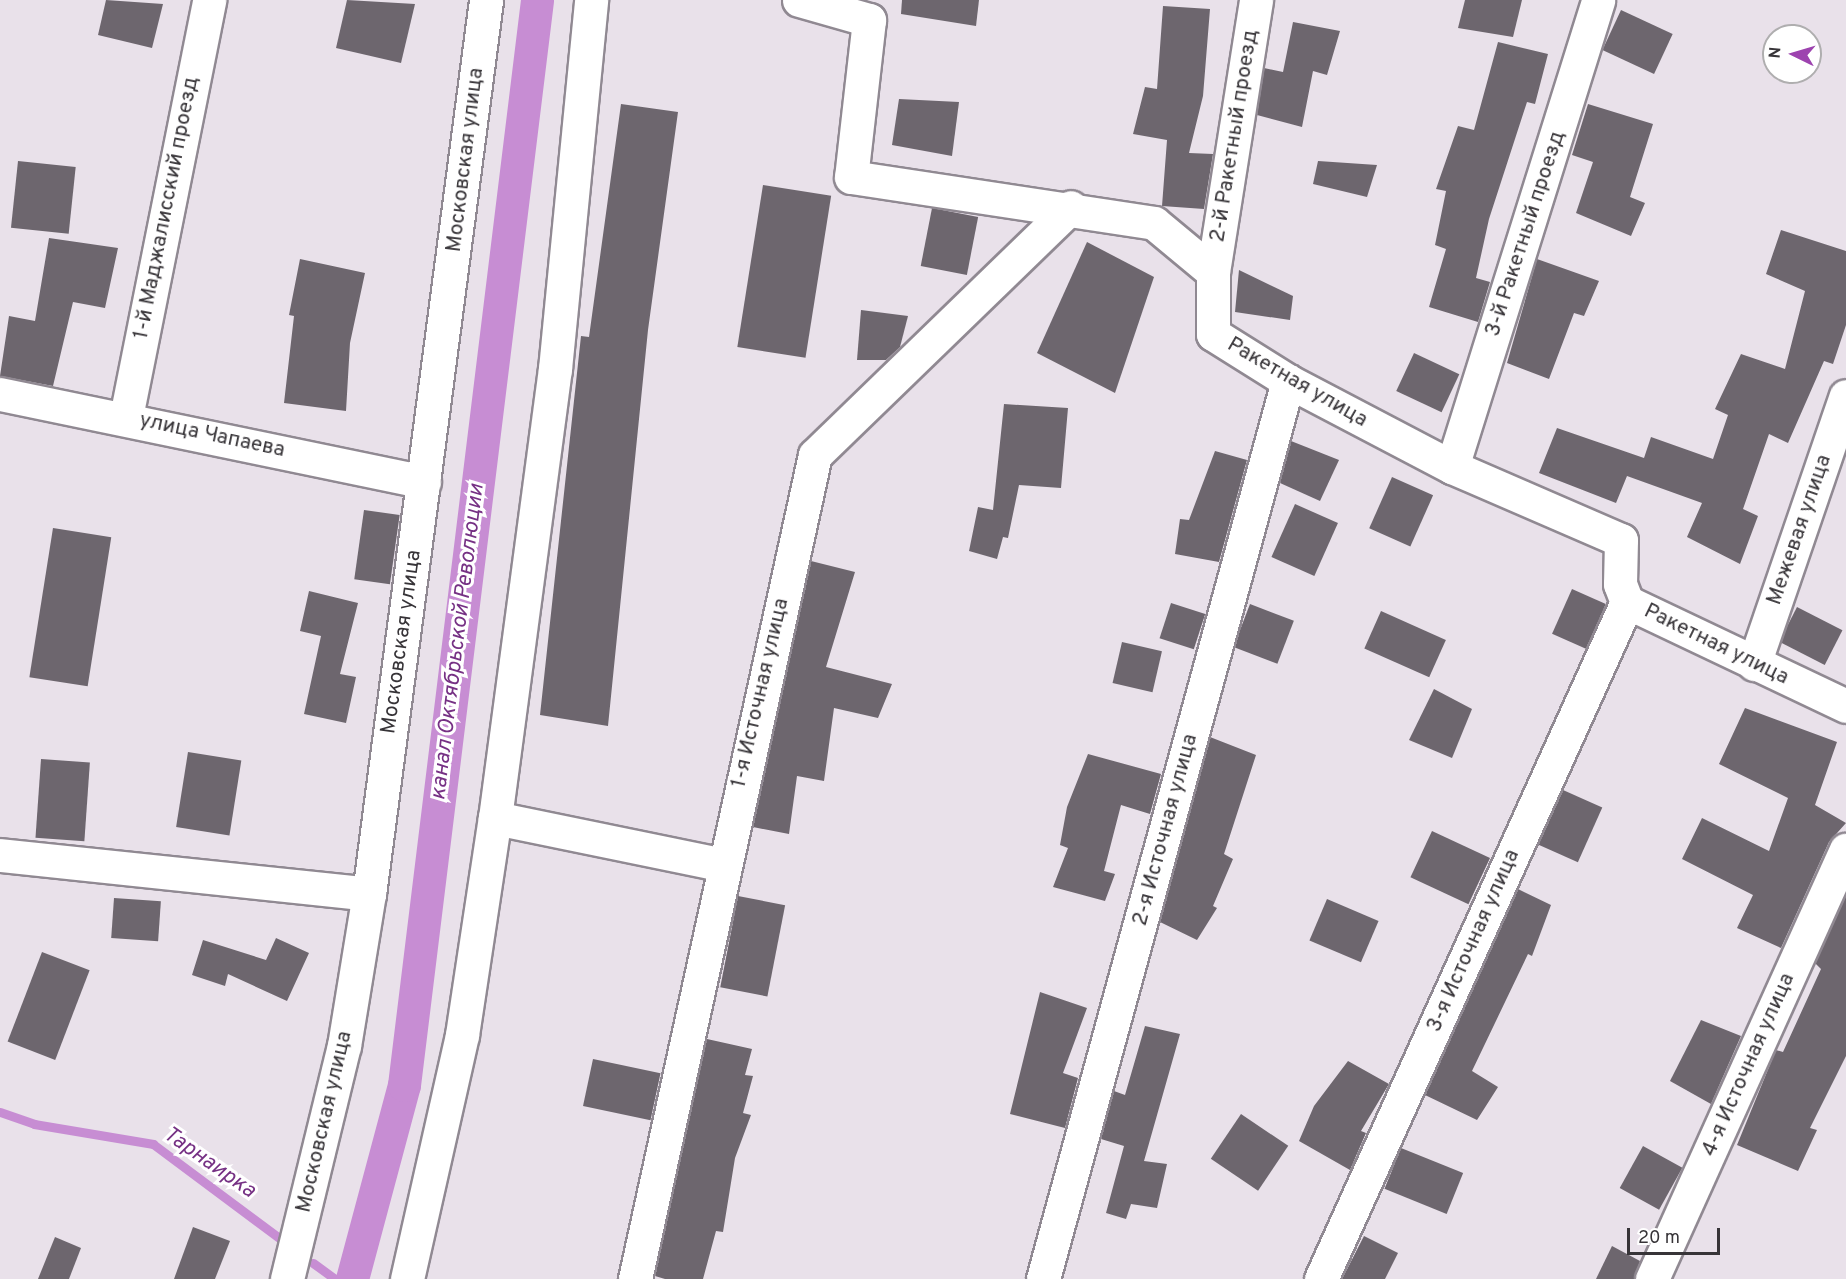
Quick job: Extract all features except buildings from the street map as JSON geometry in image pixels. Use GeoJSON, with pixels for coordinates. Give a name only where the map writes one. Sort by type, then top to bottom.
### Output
{"type":"FeatureCollection","features":[{"type":"Feature","properties":{"kind":"street","name":"1-й Маджалисский проезд"},"geometry":{"type":"LineString","coordinates":[[126,417],[209,0]]}},
{"type":"Feature","properties":{"kind":"street","name":"Московская улица"},"geometry":{"type":"LineString","coordinates":[[287,1279],[344,1046],[369,894],[486,0]]}},
{"type":"Feature","properties":{"kind":"street"},"geometry":{"type":"LineString","coordinates":[[406,1279],[462,1035],[495,818],[555,369],[591,0]]}},
{"type":"Feature","properties":{"kind":"street"},"geometry":{"type":"LineString","coordinates":[[799,0],[871,10],[851,177],[1071,207],[1154,223],[1214,272]]}},
{"type":"Feature","properties":{"kind":"street","name":"2-й Ракетный проезд"},"geometry":{"type":"LineString","coordinates":[[1214,272],[1256,0]]}},
{"type":"Feature","properties":{"kind":"street","name":"3-й Ракетный проезд"},"geometry":{"type":"LineString","coordinates":[[1452,467],[1598,0]]}},
{"type":"Feature","properties":{"kind":"street","name":"1-я Источная улица"},"geometry":{"type":"LineString","coordinates":[[635,1279],[723,865],[815,455],[1071,207]]}},
{"type":"Feature","properties":{"kind":"street","name":"Ракетная улица"},"geometry":{"type":"LineString","coordinates":[[1214,272],[1213,334],[1288,381],[1452,467],[1621,540],[1620,584],[1627,602],[1846,706]]}},
{"type":"Feature","properties":{"kind":"street","name":"2-я Источная улица"},"geometry":{"type":"LineString","coordinates":[[1043,1279],[1288,381]]}},
{"type":"Feature","properties":{"kind":"street","name":"улица Чапаева"},"geometry":{"type":"LineString","coordinates":[[0,394],[126,417],[424,483]]}},
{"type":"Feature","properties":{"kind":"street","name":"Межевая улица"},"geometry":{"type":"LineString","coordinates":[[1754,664],[1846,396]]}},
{"type":"Feature","properties":{"kind":"street","name":"3-я Источная улица"},"geometry":{"type":"LineString","coordinates":[[1321,1279],[1627,602]]}},
{"type":"Feature","properties":{"kind":"street"},"geometry":{"type":"LineString","coordinates":[[495,818],[723,865]]}},
{"type":"Feature","properties":{"kind":"street","name":"4-я Источная улица"},"geometry":{"type":"LineString","coordinates":[[1652,1279],[1846,850]]}},
{"type":"Feature","properties":{"kind":"street"},"geometry":{"type":"LineString","coordinates":[[0,855],[369,894]]}},
{"type":"Feature","properties":{"kind":"waterway","name":"канал Октябрьской Революции"},"geometry":{"type":"LineString","coordinates":[[352,1279],[404,1085],[537,0]]}},
{"type":"Feature","properties":{"kind":"waterway","name":"Тарнаирка"},"geometry":{"type":"LineString","coordinates":[[0,1112],[34,1124],[153,1144],[282,1240]]}},
{"type":"Feature","properties":{"kind":"waterway","name":"Тарнаирка"},"geometry":{"type":"LineString","coordinates":[[313,1263],[335,1279]]}}]}
